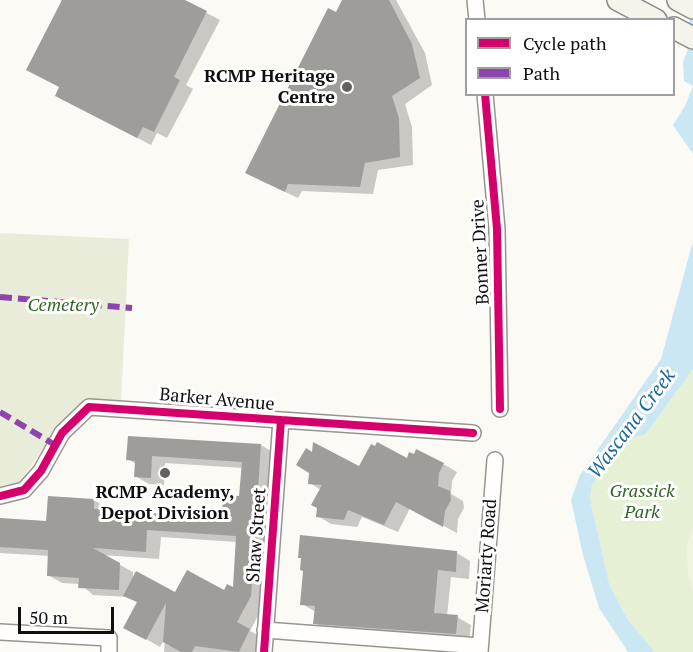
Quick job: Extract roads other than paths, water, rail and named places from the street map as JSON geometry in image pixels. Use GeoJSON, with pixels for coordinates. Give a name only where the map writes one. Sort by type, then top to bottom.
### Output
{"type":"FeatureCollection","features":[{"type":"Feature","properties":{"kind":"main road"},"geometry":{"type":"LineString","coordinates":[[618,0],[653,18]]}},
{"type":"Feature","properties":{"kind":"main road"},"geometry":{"type":"LineString","coordinates":[[678,0],[693,8]]}},
{"type":"Feature","properties":{"kind":"main road"},"geometry":{"type":"LineString","coordinates":[[675,29],[693,38]]}},
{"type":"Feature","properties":{"kind":"street"},"geometry":{"type":"LineString","coordinates":[[475,0],[477,18]]}},
{"type":"Feature","properties":{"kind":"street","name":"Bonner Drive"},"geometry":{"type":"LineString","coordinates":[[485,96],[497,229],[500,409]]}},
{"type":"Feature","properties":{"kind":"street","name":"Barker Avenue"},"geometry":{"type":"LineString","coordinates":[[0,496],[24,490],[41,471],[62,433],[89,407],[473,433]]}},
{"type":"Feature","properties":{"kind":"street","name":"Shaw Street"},"geometry":{"type":"LineString","coordinates":[[264,652],[281,420]]}},
{"type":"Feature","properties":{"kind":"street","name":"Moriarty Road"},"geometry":{"type":"LineString","coordinates":[[480,649],[495,460]]}},
{"type":"Feature","properties":{"kind":"street"},"geometry":{"type":"LineString","coordinates":[[265,630],[480,649]]}},
{"type":"Feature","properties":{"kind":"street"},"geometry":{"type":"LineString","coordinates":[[0,632],[109,645]]}},
{"type":"Feature","properties":{"kind":"water"},"geometry":{"type":"Polygon","coordinates":[[[690,0],[693,0],[693,86],[684,81],[683,62],[688,49],[690,0]]]}},
{"type":"Feature","properties":{"kind":"water"},"geometry":{"type":"Polygon","coordinates":[[[693,86],[693,154],[673,125],[685,106],[693,86]]]}},
{"type":"Feature","properties":{"kind":"water","name":"Wascana Creek"},"geometry":{"type":"Polygon","coordinates":[[[693,241],[693,369],[646,434],[626,440],[616,446],[592,485],[590,499],[609,583],[628,620],[655,652],[628,652],[599,608],[583,555],[571,500],[580,475],[661,359],[693,241]]]}},
{"type":"Feature","properties":{"kind":"place","name":"RCMP Heritage Centre"},"geometry":{"type":"Point","coordinates":[347,87]}},
{"type":"Feature","properties":{"kind":"place","name":"RCMP Academy, Depot Division"},"geometry":{"type":"Point","coordinates":[165,473]}},
{"type":"Feature","properties":{"kind":"park label","name":"Cemetery"},"geometry":{"type":"Point","coordinates":[63,306]}},
{"type":"Feature","properties":{"kind":"park label","name":"Grassick Park"},"geometry":{"type":"Point","coordinates":[642,502]}}]}
